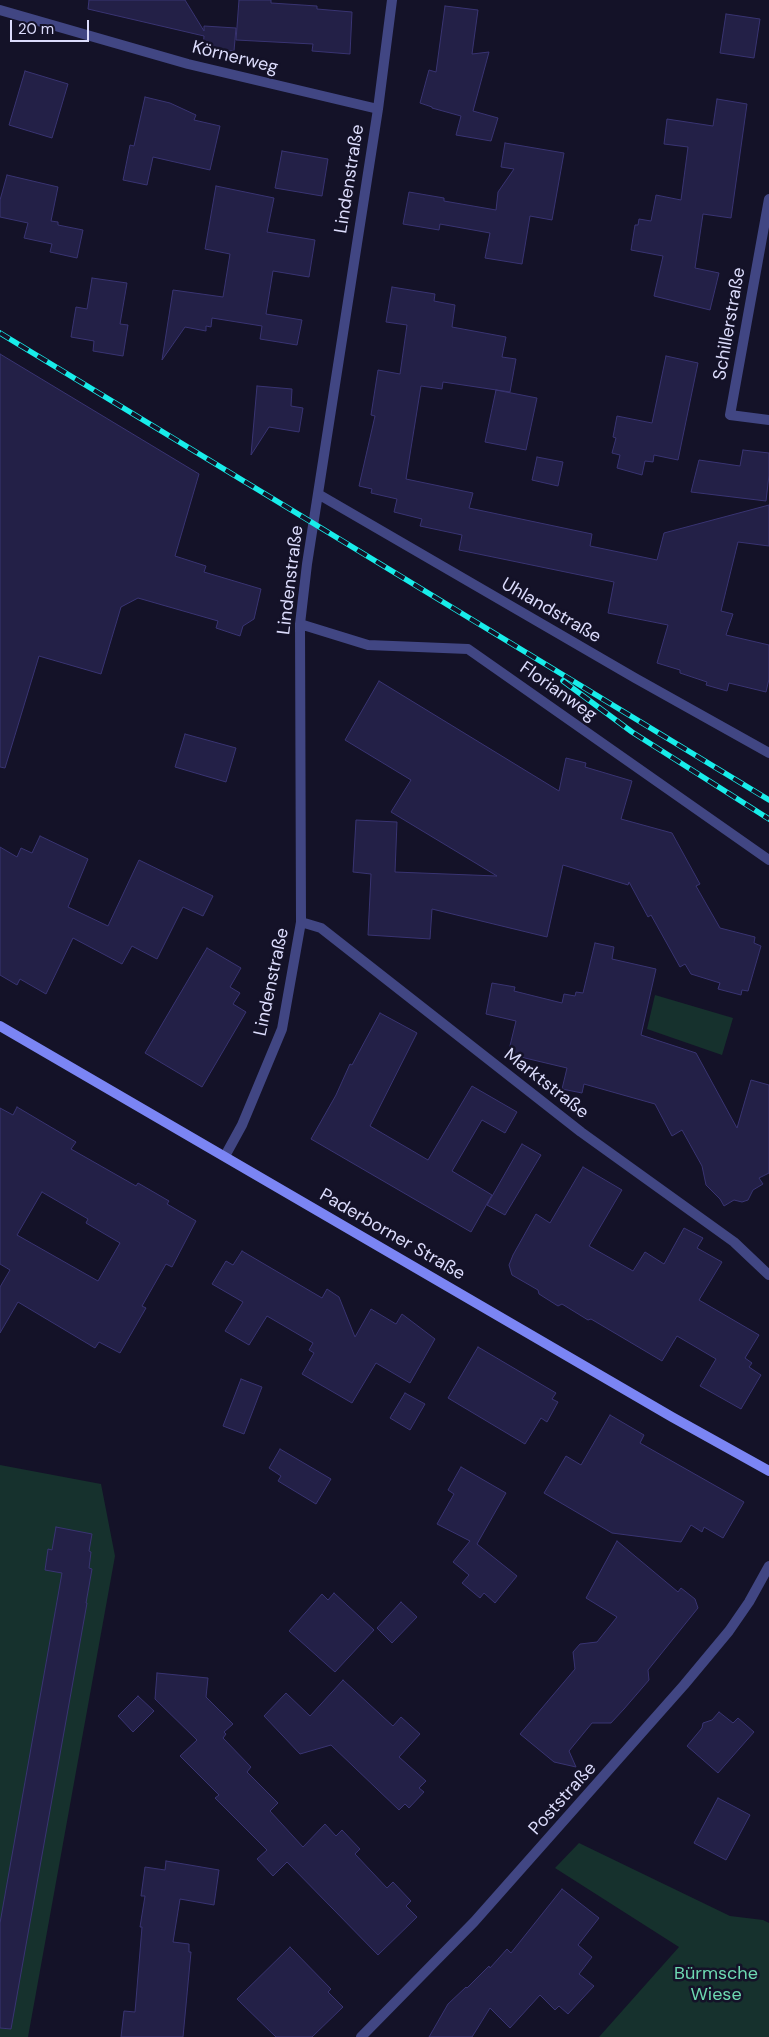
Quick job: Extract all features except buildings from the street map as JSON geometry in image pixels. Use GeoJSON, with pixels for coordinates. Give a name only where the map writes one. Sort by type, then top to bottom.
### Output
{"type":"FeatureCollection","features":[{"type":"Feature","properties":{"kind":"main road","name":"Paderborner Straße"},"geometry":{"type":"LineString","coordinates":[[0,1026],[663,1412],[769,1471]]}},
{"type":"Feature","properties":{"kind":"street","name":"Lindenstraße"},"geometry":{"type":"LineString","coordinates":[[225,1156],[242,1125],[282,1028],[301,922],[300,624],[318,494],[378,109],[392,0]]}},
{"type":"Feature","properties":{"kind":"street","name":"Körnerweg"},"geometry":{"type":"LineString","coordinates":[[0,10],[188,64],[378,109]]}},
{"type":"Feature","properties":{"kind":"street","name":"Schillerstraße"},"geometry":{"type":"LineString","coordinates":[[769,199],[730,415],[769,420]]}},
{"type":"Feature","properties":{"kind":"street","name":"Uhlandstraße"},"geometry":{"type":"LineString","coordinates":[[318,494],[533,620],[769,753]]}},
{"type":"Feature","properties":{"kind":"street","name":"Florianweg"},"geometry":{"type":"LineString","coordinates":[[300,624],[368,645],[468,649],[769,860]]}},
{"type":"Feature","properties":{"kind":"street","name":"Marktstraße"},"geometry":{"type":"LineString","coordinates":[[301,922],[321,928],[581,1132],[734,1242],[769,1275]]}},
{"type":"Feature","properties":{"kind":"street","name":"Poststraße"},"geometry":{"type":"LineString","coordinates":[[361,2037],[474,1922],[684,1685],[729,1631],[749,1602],[769,1566]]}},
{"type":"Feature","properties":{"kind":"green space"},"geometry":{"type":"Polygon","coordinates":[[[655,995],[733,1018],[722,1055],[647,1029],[655,995]]]}},
{"type":"Feature","properties":{"kind":"green space"},"geometry":{"type":"Polygon","coordinates":[[[0,1465],[101,1484],[115,1556],[28,2037],[0,2037],[0,1465]]]}},
{"type":"Feature","properties":{"kind":"green space","name":"Bürmsche Wiese"},"geometry":{"type":"Polygon","coordinates":[[[579,1843],[730,1916],[763,1920],[769,1923],[769,2037],[599,2037],[679,1947],[555,1868],[579,1843]]]}},
{"type":"Feature","properties":{"kind":"railway"},"geometry":{"type":"LineString","coordinates":[[0,333],[769,800]]}},
{"type":"Feature","properties":{"kind":"railway"},"geometry":{"type":"LineString","coordinates":[[563,681],[632,732],[769,819]]}}]}
